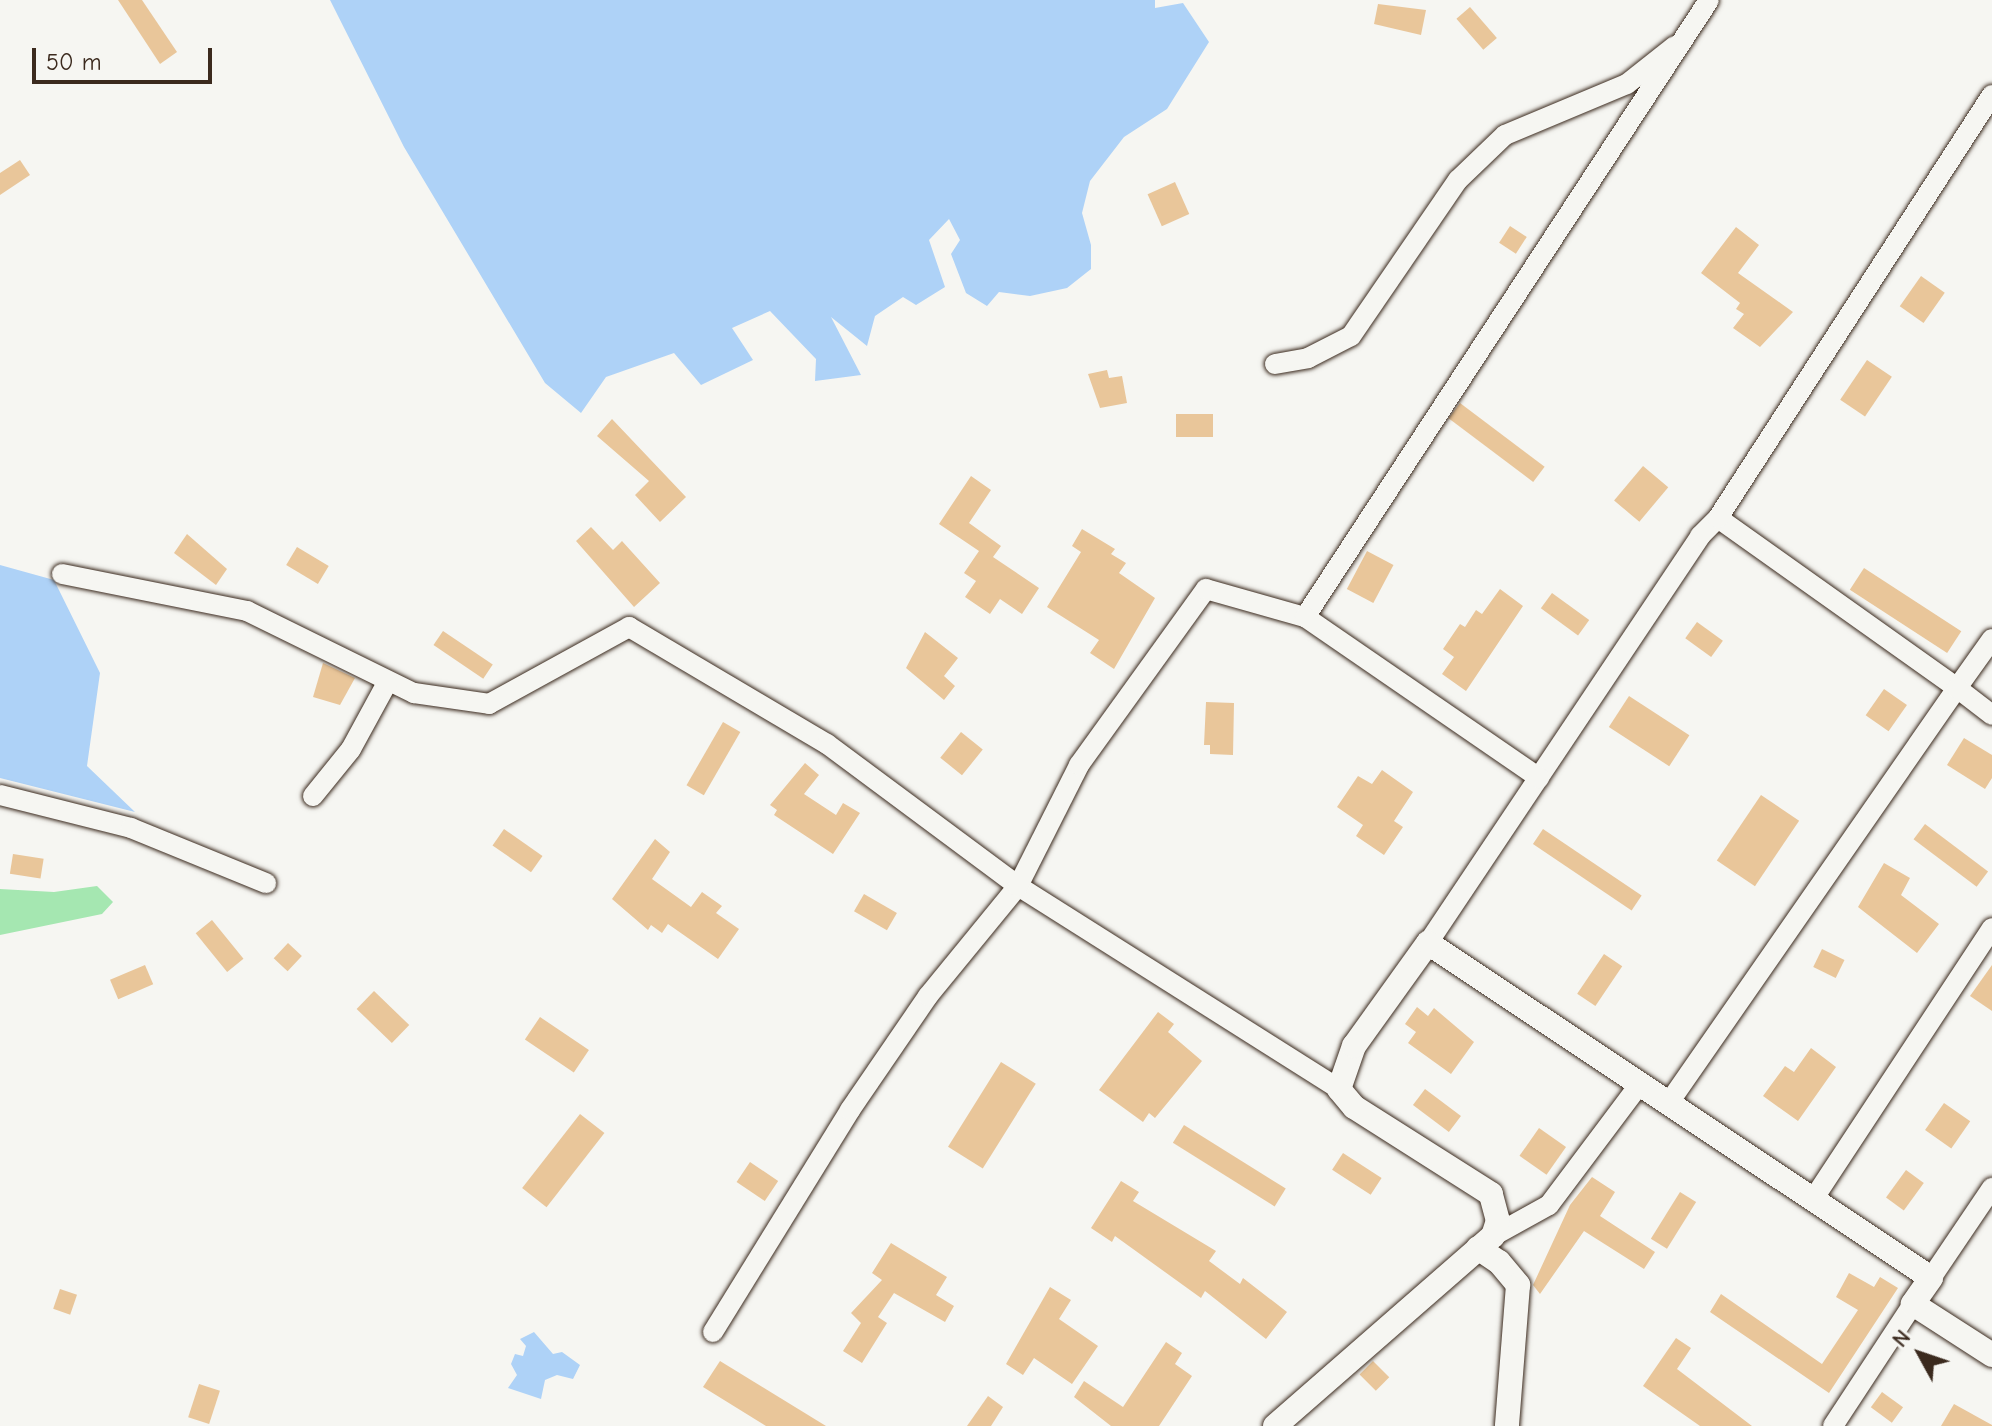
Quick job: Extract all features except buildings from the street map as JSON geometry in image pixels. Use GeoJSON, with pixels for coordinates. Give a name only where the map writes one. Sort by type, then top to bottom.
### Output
{"type":"FeatureCollection","features":[{"type":"Feature","properties":{"kind":"street"},"geometry":{"type":"LineString","coordinates":[[1305,617],[1709,0]]}},
{"type":"Feature","properties":{"kind":"street"},"geometry":{"type":"LineString","coordinates":[[1275,364],[1308,358],[1351,336],[1458,180],[1505,135],[1627,84],[1687,36]]}},
{"type":"Feature","properties":{"kind":"street"},"geometry":{"type":"LineString","coordinates":[[1339,1089],[1354,1046],[1428,943],[1700,536],[1718,518],[1992,95]]}},
{"type":"Feature","properties":{"kind":"street"},"geometry":{"type":"LineString","coordinates":[[1718,518],[1992,715]]}},
{"type":"Feature","properties":{"kind":"street"},"geometry":{"type":"LineString","coordinates":[[62,574],[247,611],[387,683],[414,693],[489,704],[629,627],[827,744],[1018,886],[1339,1089],[1354,1107],[1491,1194],[1498,1221],[1486,1242]]}},
{"type":"Feature","properties":{"kind":"street"},"geometry":{"type":"LineString","coordinates":[[713,1332],[850,1110],[928,996],[1018,886],[1079,765],[1206,589],[1305,617],[1539,778]]}},
{"type":"Feature","properties":{"kind":"street"},"geometry":{"type":"LineString","coordinates":[[1668,1104],[1992,639]]}},
{"type":"Feature","properties":{"kind":"street"},"geometry":{"type":"LineString","coordinates":[[313,796],[351,749],[387,683]]}},
{"type":"Feature","properties":{"kind":"street"},"geometry":{"type":"LineString","coordinates":[[0,795],[131,828],[266,883]]}},
{"type":"Feature","properties":{"kind":"street"},"geometry":{"type":"LineString","coordinates":[[1814,1198],[1992,928]]}},
{"type":"Feature","properties":{"kind":"street"},"geometry":{"type":"LineString","coordinates":[[1428,943],[1931,1278]]}},
{"type":"Feature","properties":{"kind":"street"},"geometry":{"type":"LineString","coordinates":[[1275,1426],[1486,1242],[1549,1205],[1639,1085]]}},
{"type":"Feature","properties":{"kind":"street"},"geometry":{"type":"LineString","coordinates":[[1833,1426],[1992,1188]]}},
{"type":"Feature","properties":{"kind":"street"},"geometry":{"type":"LineString","coordinates":[[1486,1242],[1518,1285],[1507,1426]]}},
{"type":"Feature","properties":{"kind":"street"},"geometry":{"type":"LineString","coordinates":[[1913,1304],[1992,1355]]}},
{"type":"Feature","properties":{"kind":"green space"},"geometry":{"type":"Polygon","coordinates":[[[97,886],[113,902],[102,914],[0,935],[0,889],[54,892],[97,886]]]}},
{"type":"Feature","properties":{"kind":"water"},"geometry":{"type":"Polygon","coordinates":[[[330,0],[1155,0],[1155,8],[1183,3],[1209,42],[1167,109],[1124,137],[1090,181],[1082,213],[1091,245],[1091,269],[1067,288],[1030,296],[999,292],[987,306],[966,293],[951,254],[960,240],[949,219],[929,240],[945,287],[916,305],[903,297],[875,316],[867,346],[831,317],[861,375],[815,381],[816,359],[770,311],[732,328],[753,360],[701,385],[674,353],[606,377],[581,413],[545,383],[404,147],[330,0]]]}},
{"type":"Feature","properties":{"kind":"water"},"geometry":{"type":"Polygon","coordinates":[[[0,565],[54,580],[100,673],[87,766],[135,812],[0,778],[0,565]]]}},
{"type":"Feature","properties":{"kind":"water"},"geometry":{"type":"Polygon","coordinates":[[[534,1332],[553,1354],[562,1352],[580,1365],[573,1379],[557,1375],[545,1380],[541,1399],[508,1388],[517,1375],[511,1364],[515,1354],[523,1356],[526,1346],[520,1339],[534,1332]]]}}]}
